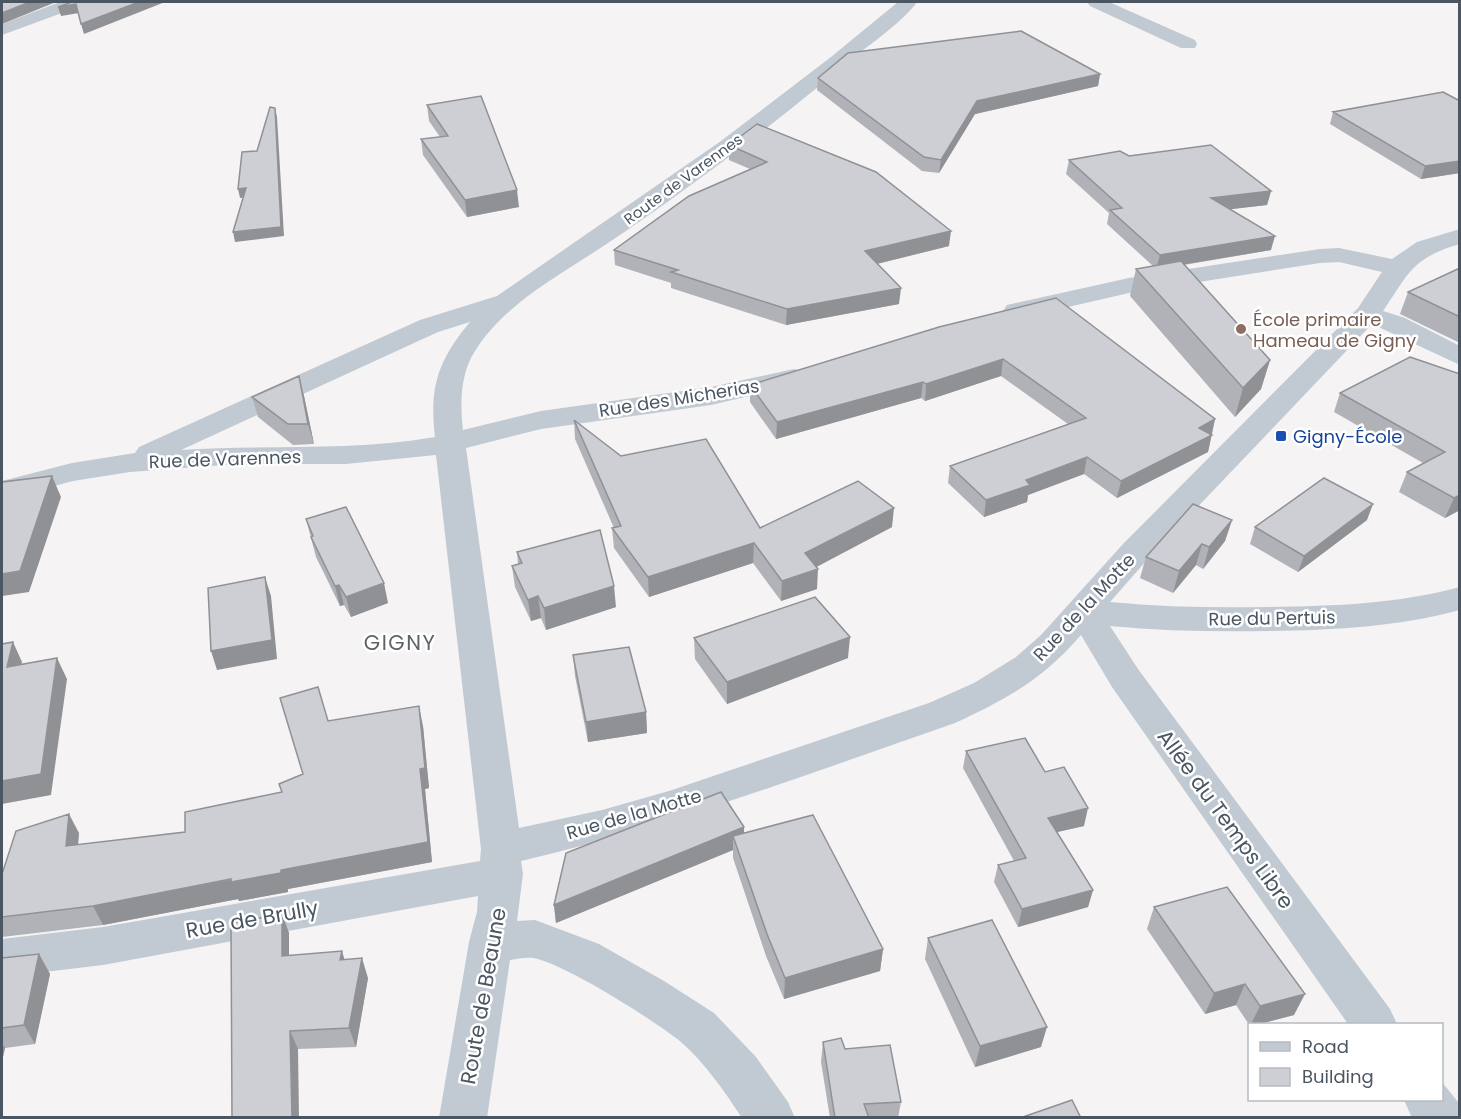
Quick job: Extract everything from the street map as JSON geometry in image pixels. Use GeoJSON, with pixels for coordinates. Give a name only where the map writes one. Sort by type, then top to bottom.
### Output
{"type":"FeatureCollection","features":[{"type":"Feature","properties":{"kind":"street"},"geometry":{"type":"LineString","coordinates":[[2,30],[75,2]]}},
{"type":"Feature","properties":{"kind":"street","name":"Route de Varennes"},"geometry":{"type":"LineString","coordinates":[[507,302],[615,228],[770,116],[857,47],[908,2]]}},
{"type":"Feature","properties":{"kind":"street"},"geometry":{"type":"LineString","coordinates":[[1096,2],[1188,45]]}},
{"type":"Feature","properties":{"kind":"street","name":"Rue de la Motte"},"geometry":{"type":"LineString","coordinates":[[502,862],[602,826],[671,806],[942,713],[987,692],[1029,666],[1053,644],[1135,552],[1367,314],[1380,299],[1397,268],[1413,254],[1434,243],[1460,236]]}},
{"type":"Feature","properties":{"kind":"street"},"geometry":{"type":"LineString","coordinates":[[992,317],[1103,291],[1203,273],[1320,256],[1339,255],[1397,268]]}},
{"type":"Feature","properties":{"kind":"street"},"geometry":{"type":"LineString","coordinates":[[130,463],[429,326],[507,302]]}},
{"type":"Feature","properties":{"kind":"street","name":"Route de Beaune"},"geometry":{"type":"LineString","coordinates":[[463,1118],[491,942],[498,912],[502,862],[447,411],[454,366],[463,347],[507,302]]}},
{"type":"Feature","properties":{"kind":"street"},"geometry":{"type":"LineString","coordinates":[[1367,314],[1396,324],[1460,357]]}},
{"type":"Feature","properties":{"kind":"street","name":"Rue des Micherias"},"geometry":{"type":"LineString","coordinates":[[450,443],[541,420],[749,389],[822,368]]}},
{"type":"Feature","properties":{"kind":"street","name":"Rue de Varennes"},"geometry":{"type":"LineString","coordinates":[[2,490],[72,472],[130,463],[237,455],[346,455],[432,447],[450,443]]}},
{"type":"Feature","properties":{"kind":"street","name":"Rue du Pertuis"},"geometry":{"type":"LineString","coordinates":[[1083,610],[1158,619],[1315,618],[1411,611],[1460,598]]}},
{"type":"Feature","properties":{"kind":"street","name":"Allée du Temps Libre"},"geometry":{"type":"LineString","coordinates":[[1083,610],[1125,678],[1373,1023]]}},
{"type":"Feature","properties":{"kind":"street","name":"Rue de Brully"},"geometry":{"type":"LineString","coordinates":[[2,958],[103,946],[502,862]]}},
{"type":"Feature","properties":{"kind":"street"},"geometry":{"type":"LineString","coordinates":[[491,942],[535,939],[583,958],[648,994],[698,1028],[739,1072],[771,1118]]}},
{"type":"Feature","properties":{"kind":"street"},"geometry":{"type":"LineString","coordinates":[[1429,1101],[1441,1118]]}},
{"type":"Feature","properties":{"kind":"building"},"geometry":{"type":"Polygon","coordinates":[[[2,2],[30,2],[2,13],[2,2]]]}},
{"type":"Feature","properties":{"kind":"building"},"geometry":{"type":"Polygon","coordinates":[[[72,2],[139,2],[81,24],[76,4],[58,7],[72,2]]]}},
{"type":"Feature","properties":{"kind":"building"},"geometry":{"type":"Polygon","coordinates":[[[1021,31],[1100,74],[977,101],[941,160],[924,157],[818,78],[848,53],[1021,31]]]}},
{"type":"Feature","properties":{"kind":"building"},"geometry":{"type":"Polygon","coordinates":[[[1443,92],[1460,101],[1460,161],[1425,166],[1333,112],[1443,92]]]}},
{"type":"Feature","properties":{"kind":"building"},"geometry":{"type":"Polygon","coordinates":[[[481,96],[517,190],[465,200],[421,139],[448,136],[427,105],[481,96]]]}},
{"type":"Feature","properties":{"kind":"building"},"geometry":{"type":"Polygon","coordinates":[[[270,107],[275,108],[281,227],[233,232],[246,188],[238,189],[242,152],[257,151],[270,107]]]}},
{"type":"Feature","properties":{"kind":"building"},"geometry":{"type":"Polygon","coordinates":[[[757,124],[876,172],[951,231],[865,251],[901,288],[787,309],[671,272],[678,270],[614,250],[689,196],[767,162],[729,145],[757,124]]]}},
{"type":"Feature","properties":{"kind":"building"},"geometry":{"type":"Polygon","coordinates":[[[1211,145],[1271,191],[1211,198],[1275,236],[1160,255],[1110,210],[1122,208],[1069,160],[1120,151],[1129,156],[1211,145]]]}},
{"type":"Feature","properties":{"kind":"building"},"geometry":{"type":"Polygon","coordinates":[[[1181,261],[1270,360],[1243,388],[1136,269],[1181,261]]]}},
{"type":"Feature","properties":{"kind":"building"},"geometry":{"type":"Polygon","coordinates":[[[1460,268],[1460,317],[1408,292],[1460,268]]]}},
{"type":"Feature","properties":{"kind":"building"},"geometry":{"type":"Polygon","coordinates":[[[1056,298],[1215,419],[1199,428],[1212,435],[1121,481],[1087,457],[1026,480],[1030,485],[986,500],[950,466],[1086,418],[1003,359],[926,384],[923,382],[777,422],[750,385],[939,327],[1056,298]]]}},
{"type":"Feature","properties":{"kind":"building"},"geometry":{"type":"Polygon","coordinates":[[[1410,357],[1460,374],[1460,495],[1454,498],[1407,472],[1445,452],[1340,393],[1410,357]]]}},
{"type":"Feature","properties":{"kind":"building"},"geometry":{"type":"Polygon","coordinates":[[[299,376],[308,424],[288,424],[252,397],[299,376]]]}},
{"type":"Feature","properties":{"kind":"building"},"geometry":{"type":"Polygon","coordinates":[[[574,420],[621,456],[706,439],[760,528],[858,481],[894,508],[805,553],[818,569],[782,581],[754,543],[648,577],[612,528],[621,526],[574,420]]]}},
{"type":"Feature","properties":{"kind":"building"},"geometry":{"type":"Polygon","coordinates":[[[52,476],[20,571],[2,574],[2,482],[52,476]]]}},
{"type":"Feature","properties":{"kind":"building"},"geometry":{"type":"Polygon","coordinates":[[[1324,478],[1373,504],[1304,556],[1255,527],[1324,478]]]}},
{"type":"Feature","properties":{"kind":"building"},"geometry":{"type":"Polygon","coordinates":[[[1193,504],[1232,520],[1209,547],[1202,544],[1179,571],[1146,557],[1193,504]]]}},
{"type":"Feature","properties":{"kind":"building"},"geometry":{"type":"Polygon","coordinates":[[[346,507],[384,583],[346,597],[339,585],[335,586],[311,537],[313,536],[306,519],[346,507]]]}},
{"type":"Feature","properties":{"kind":"building"},"geometry":{"type":"Polygon","coordinates":[[[600,530],[614,586],[544,608],[538,596],[528,600],[512,566],[522,563],[517,552],[600,530]]]}},
{"type":"Feature","properties":{"kind":"building"},"geometry":{"type":"Polygon","coordinates":[[[265,577],[272,640],[211,651],[208,588],[265,577]]]}},
{"type":"Feature","properties":{"kind":"building"},"geometry":{"type":"Polygon","coordinates":[[[815,597],[850,637],[727,682],[694,638],[815,597]]]}},
{"type":"Feature","properties":{"kind":"building"},"geometry":{"type":"Polygon","coordinates":[[[13,642],[7,667],[57,658],[41,774],[2,781],[2,644],[13,642]]]}},
{"type":"Feature","properties":{"kind":"building"},"geometry":{"type":"Polygon","coordinates":[[[629,647],[646,712],[586,722],[573,655],[629,647]]]}},
{"type":"Feature","properties":{"kind":"building"},"geometry":{"type":"Polygon","coordinates":[[[318,687],[328,721],[419,706],[425,768],[420,769],[428,842],[281,870],[281,873],[231,882],[231,879],[93,906],[2,917],[2,874],[16,831],[69,814],[66,846],[185,832],[185,812],[282,792],[279,784],[303,774],[280,698],[318,687]]]}},
{"type":"Feature","properties":{"kind":"building"},"geometry":{"type":"Polygon","coordinates":[[[1025,738],[1045,772],[1064,767],[1088,808],[1048,818],[1093,890],[1022,909],[998,865],[1026,858],[966,751],[1025,738]]]}},
{"type":"Feature","properties":{"kind":"building"},"geometry":{"type":"Polygon","coordinates":[[[721,792],[744,827],[554,905],[566,853],[721,792]]]}},
{"type":"Feature","properties":{"kind":"building"},"geometry":{"type":"Polygon","coordinates":[[[813,815],[883,949],[785,978],[733,836],[813,815]]]}},
{"type":"Feature","properties":{"kind":"building"},"geometry":{"type":"Polygon","coordinates":[[[1227,887],[1305,994],[1260,1006],[1245,984],[1214,993],[1154,907],[1227,887]]]}},
{"type":"Feature","properties":{"kind":"building"},"geometry":{"type":"Polygon","coordinates":[[[282,914],[282,956],[342,951],[340,960],[362,958],[349,1028],[290,1031],[292,1118],[232,1118],[231,923],[282,914]]]}},
{"type":"Feature","properties":{"kind":"building"},"geometry":{"type":"Polygon","coordinates":[[[992,920],[1047,1027],[980,1046],[928,938],[992,920]]]}},
{"type":"Feature","properties":{"kind":"building"},"geometry":{"type":"Polygon","coordinates":[[[39,954],[24,1025],[2,1028],[2,958],[39,954]]]}},
{"type":"Feature","properties":{"kind":"building"},"geometry":{"type":"Polygon","coordinates":[[[841,1038],[845,1049],[890,1045],[901,1102],[864,1104],[869,1118],[835,1118],[823,1042],[841,1038]]]}},
{"type":"Feature","properties":{"kind":"building"},"geometry":{"type":"Polygon","coordinates":[[[1072,1100],[1081,1118],[1020,1118],[1072,1100]]]}},
{"type":"Feature","properties":{"kind":"place","name":"École primaire Hameau de Gigny"},"geometry":{"type":"Point","coordinates":[1241,329]}},
{"type":"Feature","properties":{"kind":"place","name":"Gigny-École"},"geometry":{"type":"Point","coordinates":[1281,436]}},
{"type":"Feature","properties":{"kind":"district","name":"GIGNY"},"geometry":{"type":"Point","coordinates":[400,642]}}]}
